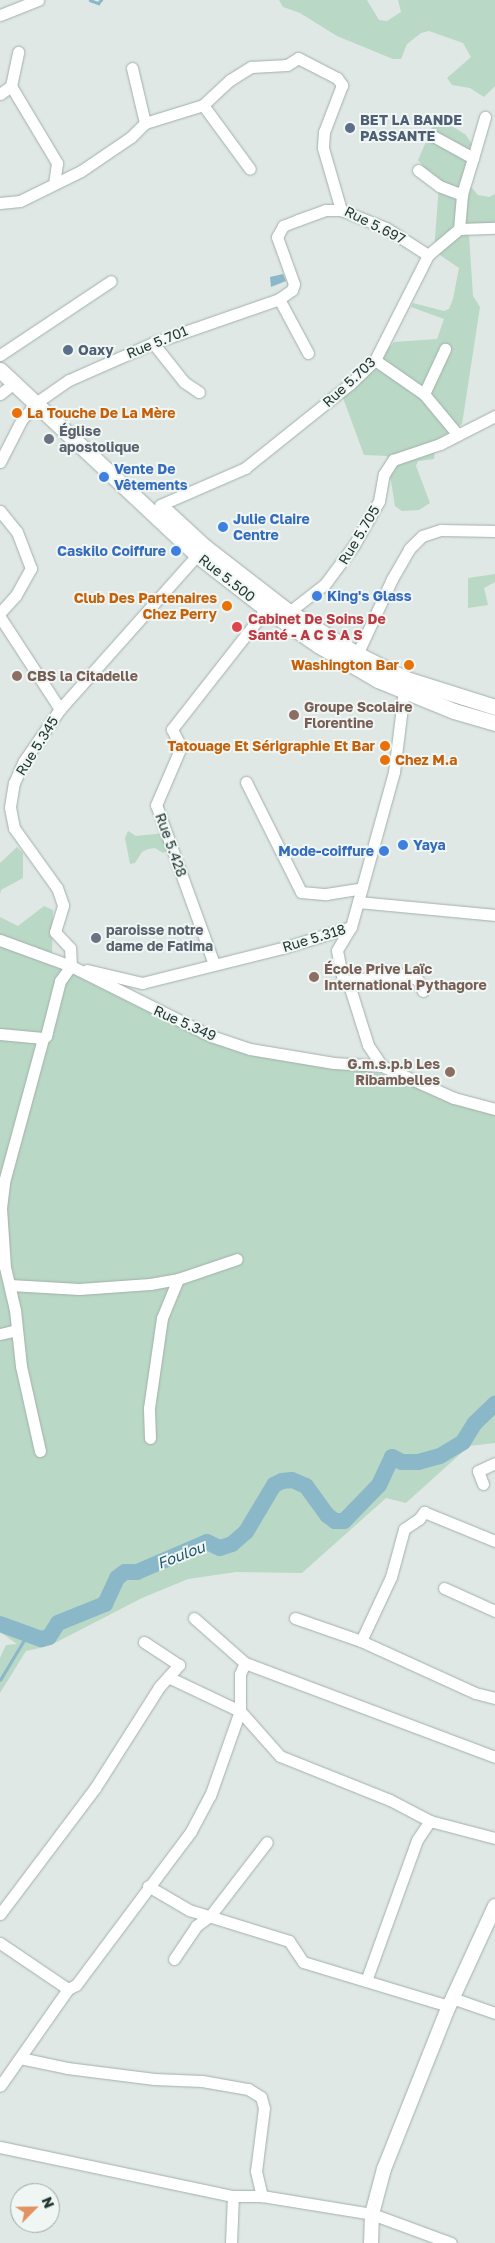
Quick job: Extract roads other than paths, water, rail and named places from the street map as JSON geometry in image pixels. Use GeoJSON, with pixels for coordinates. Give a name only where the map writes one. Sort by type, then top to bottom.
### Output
{"type":"FeatureCollection","features":[{"type":"Feature","properties":{"kind":"main road","name":"Rue 5.500"},"geometry":{"type":"LineString","coordinates":[[0,359],[38,402],[197,554],[266,609],[354,660],[454,711],[495,723]]}},
{"type":"Feature","properties":{"kind":"main road","name":"Rue 5.500"},"geometry":{"type":"LineString","coordinates":[[0,370],[160,505],[205,547],[354,660]]}},
{"type":"Feature","properties":{"kind":"main road","name":"Rue 5.500"},"geometry":{"type":"LineString","coordinates":[[404,685],[495,707]]}},
{"type":"Feature","properties":{"kind":"street"},"geometry":{"type":"LineString","coordinates":[[0,15],[38,0]]}},
{"type":"Feature","properties":{"kind":"street"},"geometry":{"type":"LineString","coordinates":[[18,52],[11,86],[57,164],[54,184]]}},
{"type":"Feature","properties":{"kind":"street","name":"Rue 5.697"},"geometry":{"type":"LineString","coordinates":[[0,203],[11,204],[54,184],[107,154],[146,123],[203,105],[230,80],[258,66],[288,65],[298,58],[336,78],[342,89],[324,132],[323,148],[341,210],[386,228],[428,255]]}},
{"type":"Feature","properties":{"kind":"street"},"geometry":{"type":"LineString","coordinates":[[132,68],[146,123]]}},
{"type":"Feature","properties":{"kind":"street"},"geometry":{"type":"LineString","coordinates":[[0,94],[11,86]]}},
{"type":"Feature","properties":{"kind":"street"},"geometry":{"type":"LineString","coordinates":[[203,105],[250,169]]}},
{"type":"Feature","properties":{"kind":"street"},"geometry":{"type":"LineString","coordinates":[[485,117],[462,195],[459,229],[495,228]]}},
{"type":"Feature","properties":{"kind":"street"},"geometry":{"type":"LineString","coordinates":[[433,136],[473,158]]}},
{"type":"Feature","properties":{"kind":"street"},"geometry":{"type":"LineString","coordinates":[[418,170],[439,186],[462,195]]}},
{"type":"Feature","properties":{"kind":"street"},"geometry":{"type":"LineString","coordinates":[[308,353],[279,299],[292,290],[294,284],[277,237],[279,231],[325,210],[341,210]]}},
{"type":"Feature","properties":{"kind":"street","name":"Rue 5.703"},"geometry":{"type":"LineString","coordinates":[[160,505],[245,468],[375,360],[428,255],[459,229]]}},
{"type":"Feature","properties":{"kind":"street"},"geometry":{"type":"LineString","coordinates":[[0,354],[111,281]]}},
{"type":"Feature","properties":{"kind":"street","name":"Rue 5.701"},"geometry":{"type":"LineString","coordinates":[[0,462],[15,429],[38,402],[69,380],[153,343],[279,299]]}},
{"type":"Feature","properties":{"kind":"street"},"geometry":{"type":"LineString","coordinates":[[153,343],[184,382],[199,392]]}},
{"type":"Feature","properties":{"kind":"street"},"geometry":{"type":"LineString","coordinates":[[424,394],[445,349]]}},
{"type":"Feature","properties":{"kind":"street"},"geometry":{"type":"LineString","coordinates":[[375,360],[424,394],[458,435]]}},
{"type":"Feature","properties":{"kind":"street"},"geometry":{"type":"LineString","coordinates":[[0,394],[14,383]]}},
{"type":"Feature","properties":{"kind":"street","name":"Rue 5.705"},"geometry":{"type":"LineString","coordinates":[[289,612],[330,579],[354,545],[379,501],[384,474],[394,460],[458,435],[495,416]]}},
{"type":"Feature","properties":{"kind":"street"},"geometry":{"type":"LineString","coordinates":[[0,512],[17,532],[31,568],[16,595],[0,613]]}},
{"type":"Feature","properties":{"kind":"street"},"geometry":{"type":"LineString","coordinates":[[354,660],[392,579],[409,549],[422,536],[441,530],[495,530]]}},
{"type":"Feature","properties":{"kind":"street","name":"Rue 5.345"},"geometry":{"type":"LineString","coordinates":[[71,966],[70,948],[55,932],[63,905],[57,888],[6,818],[14,783],[24,760],[60,709],[197,554]]}},
{"type":"Feature","properties":{"kind":"street","name":"Rue 5.428"},"geometry":{"type":"LineString","coordinates":[[214,964],[156,805],[181,747],[172,729],[266,609]]}},
{"type":"Feature","properties":{"kind":"street"},"geometry":{"type":"LineString","coordinates":[[0,618],[60,709]]}},
{"type":"Feature","properties":{"kind":"street","name":"Rue 5.318"},"geometry":{"type":"LineString","coordinates":[[71,966],[142,983],[351,927],[394,772],[404,685]]}},
{"type":"Feature","properties":{"kind":"street"},"geometry":{"type":"LineString","coordinates":[[246,782],[301,892],[326,894],[362,888]]}},
{"type":"Feature","properties":{"kind":"street"},"geometry":{"type":"LineString","coordinates":[[358,902],[495,915]]}},
{"type":"Feature","properties":{"kind":"street"},"geometry":{"type":"LineString","coordinates":[[351,927],[337,950],[344,980],[350,988],[368,1045],[382,1066],[454,1098],[495,1110]]}},
{"type":"Feature","properties":{"kind":"street","name":"Rue 5.349"},"geometry":{"type":"LineString","coordinates":[[0,940],[71,966],[189,1027],[250,1049],[334,1062],[382,1066]]}},
{"type":"Feature","properties":{"kind":"street"},"geometry":{"type":"LineString","coordinates":[[40,1451],[21,1366],[1,1208],[4,1182],[43,1038],[46,1036],[60,981],[71,966]]}},
{"type":"Feature","properties":{"kind":"street"},"geometry":{"type":"LineString","coordinates":[[344,980],[406,974],[418,980],[423,991]]}},
{"type":"Feature","properties":{"kind":"street"},"geometry":{"type":"LineString","coordinates":[[0,1034],[43,1038]]}},
{"type":"Feature","properties":{"kind":"street"},"geometry":{"type":"LineString","coordinates":[[10,1285],[107,1289],[178,1279],[237,1259]]}},
{"type":"Feature","properties":{"kind":"street"},"geometry":{"type":"LineString","coordinates":[[150,1438],[149,1408],[162,1318],[178,1279]]}},
{"type":"Feature","properties":{"kind":"street"},"geometry":{"type":"LineString","coordinates":[[0,1334],[17,1330]]}},
{"type":"Feature","properties":{"kind":"street"},"geometry":{"type":"LineString","coordinates":[[483,1484],[478,1471],[495,1463]]}},
{"type":"Feature","properties":{"kind":"street"},"geometry":{"type":"LineString","coordinates":[[360,1641],[391,1577],[404,1529],[419,1519],[424,1512],[495,1541]]}},
{"type":"Feature","properties":{"kind":"street"},"geometry":{"type":"LineString","coordinates":[[444,1588],[495,1611]]}},
{"type":"Feature","properties":{"kind":"street"},"geometry":{"type":"LineString","coordinates":[[194,1618],[245,1664],[495,1757]]}},
{"type":"Feature","properties":{"kind":"street"},"geometry":{"type":"LineString","coordinates":[[295,1618],[360,1641],[495,1698]]}},
{"type":"Feature","properties":{"kind":"street"},"geometry":{"type":"LineString","coordinates":[[0,1914],[95,1788],[168,1677],[179,1664],[144,1642]]}},
{"type":"Feature","properties":{"kind":"street"},"geometry":{"type":"LineString","coordinates":[[0,2086],[68,1989],[76,1985],[190,1831],[210,1796],[240,1711],[240,1674],[245,1664]]}},
{"type":"Feature","properties":{"kind":"street"},"geometry":{"type":"LineString","coordinates":[[168,1677],[240,1711],[280,1756],[390,1800],[430,1821],[495,1838]]}},
{"type":"Feature","properties":{"kind":"street"},"geometry":{"type":"LineString","coordinates":[[366,1981],[417,1840],[430,1821]]}},
{"type":"Feature","properties":{"kind":"street"},"geometry":{"type":"LineString","coordinates":[[174,1959],[196,1926],[210,1916],[267,1842]]}},
{"type":"Feature","properties":{"kind":"street"},"geometry":{"type":"LineString","coordinates":[[148,1886],[189,1910],[289,1941],[303,1962],[366,1981],[495,2013]]}},
{"type":"Feature","properties":{"kind":"street"},"geometry":{"type":"LineString","coordinates":[[371,2243],[372,2214],[384,2168],[451,2002],[495,1906]]}},
{"type":"Feature","properties":{"kind":"street"},"geometry":{"type":"LineString","coordinates":[[0,1943],[68,1989]]}},
{"type":"Feature","properties":{"kind":"street"},"geometry":{"type":"LineString","coordinates":[[20,2058],[67,2068],[154,2079],[202,2081],[248,2089],[261,2097],[264,2108],[256,2171],[262,2196]]}},
{"type":"Feature","properties":{"kind":"street"},"geometry":{"type":"LineString","coordinates":[[0,2147],[232,2196],[262,2196],[372,2214],[451,2243]]}},
{"type":"Feature","properties":{"kind":"street"},"geometry":{"type":"LineString","coordinates":[[231,2243],[232,2196]]}},
{"type":"Feature","properties":{"kind":"water"},"geometry":{"type":"Polygon","coordinates":[[[283,274],[286,281],[271,287],[270,277],[283,274]]]}},
{"type":"Feature","properties":{"kind":"waterway"},"geometry":{"type":"LineString","coordinates":[[90,0],[98,3],[101,0]]}},
{"type":"Feature","properties":{"kind":"waterway","name":"Foulou"},"geometry":{"type":"LineString","coordinates":[[0,1624],[41,1639],[49,1637],[58,1623],[105,1604],[117,1578],[125,1572],[137,1572],[207,1542],[220,1548],[232,1544],[246,1532],[274,1485],[282,1481],[292,1480],[306,1486],[327,1515],[335,1521],[344,1521],[379,1485],[392,1457],[402,1462],[418,1462],[440,1456],[463,1442],[475,1423],[495,1404]]}},
{"type":"Feature","properties":{"kind":"waterway"},"geometry":{"type":"LineString","coordinates":[[0,1680],[27,1635]]}},
{"type":"Feature","properties":{"kind":"place","name":"BET LA BANDE PASSANTE"},"geometry":{"type":"Point","coordinates":[350,128]}},
{"type":"Feature","properties":{"kind":"place","name":"Oaxy"},"geometry":{"type":"Point","coordinates":[68,350]}},
{"type":"Feature","properties":{"kind":"place","name":"La Touche De La Mère"},"geometry":{"type":"Point","coordinates":[17,413]}},
{"type":"Feature","properties":{"kind":"place","name":"Église apostolique"},"geometry":{"type":"Point","coordinates":[49,439]}},
{"type":"Feature","properties":{"kind":"place","name":"Vente De Vêtements"},"geometry":{"type":"Point","coordinates":[104,477]}},
{"type":"Feature","properties":{"kind":"place","name":"Julie Claire Centre"},"geometry":{"type":"Point","coordinates":[223,527]}},
{"type":"Feature","properties":{"kind":"place","name":"Caskilo Coiffure"},"geometry":{"type":"Point","coordinates":[176,551]}},
{"type":"Feature","properties":{"kind":"place","name":"King's Glass"},"geometry":{"type":"Point","coordinates":[317,596]}},
{"type":"Feature","properties":{"kind":"place","name":"Club Des Partenaires Chez Perry"},"geometry":{"type":"Point","coordinates":[227,606]}},
{"type":"Feature","properties":{"kind":"place","name":"Cabinet De Soins De Santé - A C S A S"},"geometry":{"type":"Point","coordinates":[237,627]}},
{"type":"Feature","properties":{"kind":"place","name":"Washington Bar"},"geometry":{"type":"Point","coordinates":[409,665]}},
{"type":"Feature","properties":{"kind":"place","name":"CBS la Citadelle"},"geometry":{"type":"Point","coordinates":[17,676]}},
{"type":"Feature","properties":{"kind":"place","name":"Groupe Scolaire Florentine"},"geometry":{"type":"Point","coordinates":[294,715]}},
{"type":"Feature","properties":{"kind":"place","name":"Tatouage Et Sérigraphie Et Bar"},"geometry":{"type":"Point","coordinates":[385,746]}},
{"type":"Feature","properties":{"kind":"place","name":"Chez M.a"},"geometry":{"type":"Point","coordinates":[385,760]}},
{"type":"Feature","properties":{"kind":"place","name":"Yaya"},"geometry":{"type":"Point","coordinates":[403,845]}},
{"type":"Feature","properties":{"kind":"place","name":"Mode-coiffure"},"geometry":{"type":"Point","coordinates":[384,851]}},
{"type":"Feature","properties":{"kind":"place","name":"paroisse notre dame de Fatima"},"geometry":{"type":"Point","coordinates":[96,938]}},
{"type":"Feature","properties":{"kind":"place","name":"École Prive Laïc International Pythagore"},"geometry":{"type":"Point","coordinates":[314,977]}},
{"type":"Feature","properties":{"kind":"place","name":"G.m.s.p.b Les Ribambelles"},"geometry":{"type":"Point","coordinates":[450,1072]}}]}
